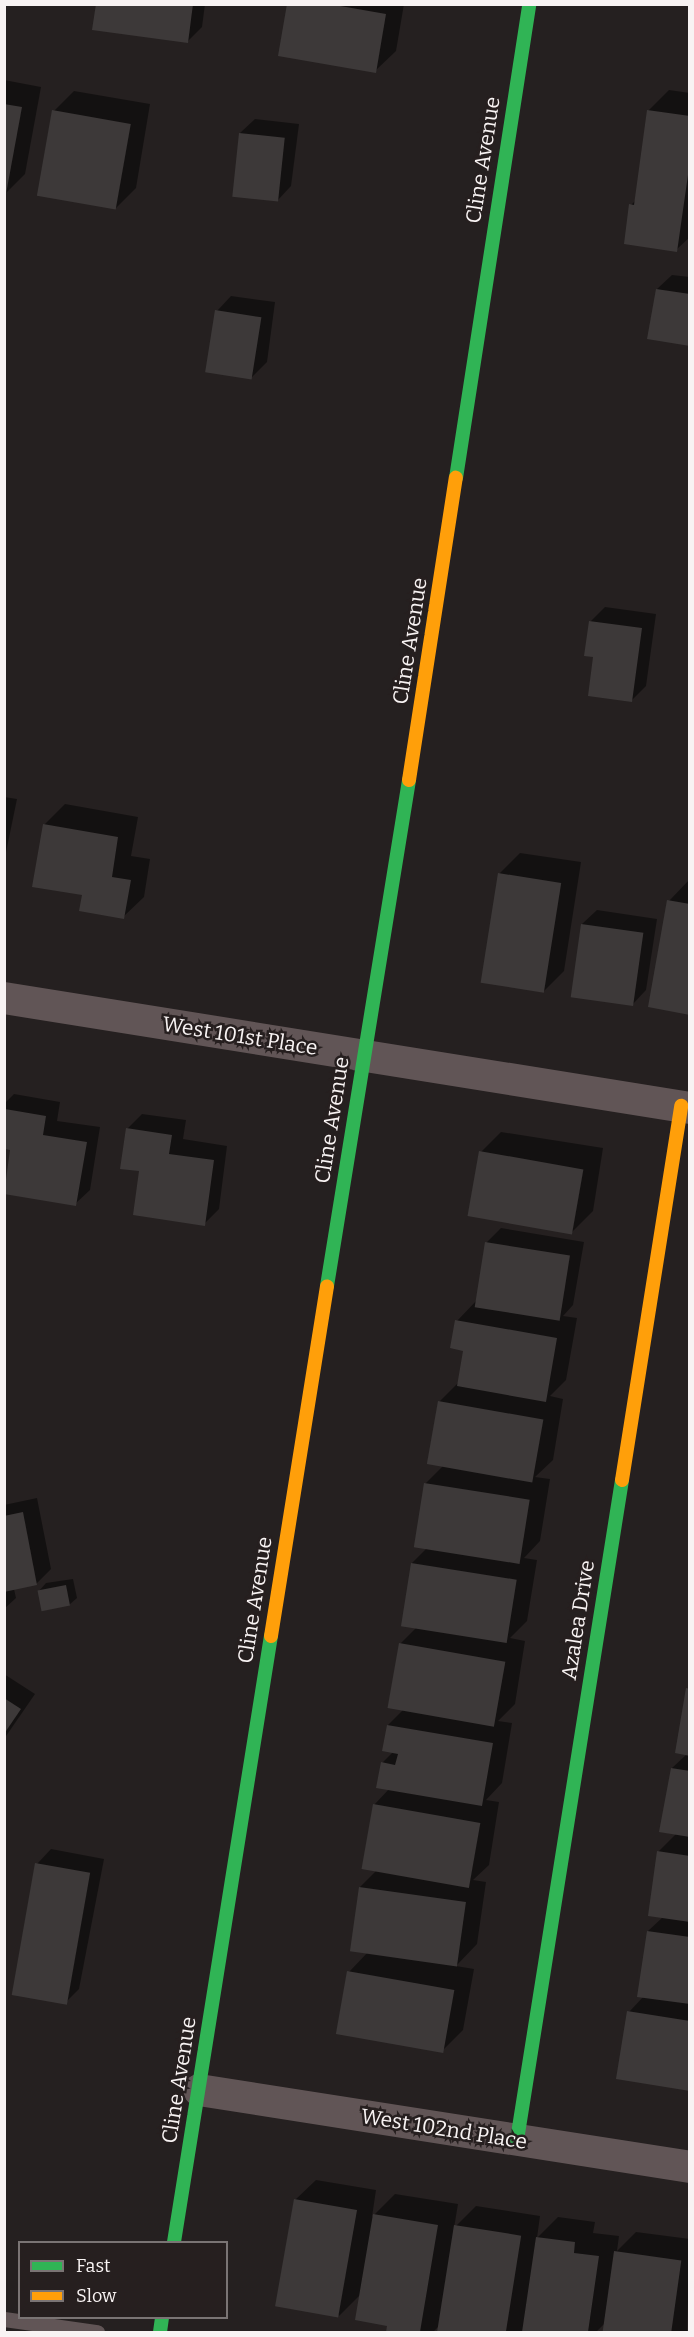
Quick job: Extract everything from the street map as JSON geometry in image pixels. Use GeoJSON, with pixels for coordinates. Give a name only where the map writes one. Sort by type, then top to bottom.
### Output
{"type":"FeatureCollection","features":[{"type":"Feature","properties":{"kind":"street","name":"Cline Avenue"},"geometry":{"type":"LineString","coordinates":[[174,2241],[364,1055],[528,4]]}},
{"type":"Feature","properties":{"kind":"street","name":"West 101st Place"},"geometry":{"type":"LineString","coordinates":[[4,998],[685,1107]]}},
{"type":"Feature","properties":{"kind":"street","name":"Azalea Drive"},"geometry":{"type":"LineString","coordinates":[[517,2140],[685,1107]]}},
{"type":"Feature","properties":{"kind":"street","name":"West 102nd Place"},"geometry":{"type":"LineString","coordinates":[[199,2090],[690,2167]]}},
{"type":"Feature","properties":{"kind":"lane"},"geometry":{"type":"LineString","coordinates":[[4,2319],[98,2332]]}},
{"type":"Feature","properties":{"kind":"building"},"geometry":{"type":"Polygon","coordinates":[[[96,4],[193,4],[188,43],[92,30],[96,4]]]}},
{"type":"Feature","properties":{"kind":"building"},"geometry":{"type":"Polygon","coordinates":[[[287,4],[329,4],[386,14],[376,73],[278,56],[287,4]]]}},
{"type":"Feature","properties":{"kind":"building"},"geometry":{"type":"Polygon","coordinates":[[[4,104],[22,107],[6,194],[4,193],[4,104]]]}},
{"type":"Feature","properties":{"kind":"building"},"geometry":{"type":"Polygon","coordinates":[[[52,110],[131,124],[116,210],[37,196],[52,110]]]}},
{"type":"Feature","properties":{"kind":"building"},"geometry":{"type":"Polygon","coordinates":[[[647,110],[690,116],[690,161],[677,252],[624,244],[629,204],[634,205],[647,110]]]}},
{"type":"Feature","properties":{"kind":"building"},"geometry":{"type":"Polygon","coordinates":[[[239,133],[285,138],[278,201],[232,197],[239,133]]]}},
{"type":"Feature","properties":{"kind":"building"},"geometry":{"type":"Polygon","coordinates":[[[656,289],[690,294],[690,346],[647,339],[656,289]]]}},
{"type":"Feature","properties":{"kind":"building"},"geometry":{"type":"Polygon","coordinates":[[[215,310],[261,317],[252,380],[205,372],[215,310]]]}},
{"type":"Feature","properties":{"kind":"building"},"geometry":{"type":"Polygon","coordinates":[[[589,621],[642,628],[632,702],[588,696],[593,657],[584,656],[589,621]]]}},
{"type":"Feature","properties":{"kind":"building"},"geometry":{"type":"Polygon","coordinates":[[[43,824],[118,837],[112,877],[131,880],[124,919],[79,911],[82,895],[32,887],[43,824]]]}},
{"type":"Feature","properties":{"kind":"building"},"geometry":{"type":"Polygon","coordinates":[[[498,873],[561,883],[544,993],[481,983],[498,873]]]}},
{"type":"Feature","properties":{"kind":"building"},"geometry":{"type":"Polygon","coordinates":[[[667,900],[690,904],[690,1015],[648,1007],[667,900]]]}},
{"type":"Feature","properties":{"kind":"building"},"geometry":{"type":"Polygon","coordinates":[[[581,924],[643,933],[633,1006],[571,997],[581,924]]]}},
{"type":"Feature","properties":{"kind":"building"},"geometry":{"type":"Polygon","coordinates":[[[5,1109],[46,1116],[43,1135],[87,1142],[76,1206],[4,1194],[10,1150],[5,1149],[5,1109]]]}},
{"type":"Feature","properties":{"kind":"building"},"geometry":{"type":"Polygon","coordinates":[[[126,1128],[172,1135],[169,1154],[214,1160],[205,1226],[133,1215],[139,1171],[120,1169],[126,1128]]]}},
{"type":"Feature","properties":{"kind":"building"},"geometry":{"type":"Polygon","coordinates":[[[479,1151],[583,1169],[572,1234],[468,1216],[479,1151]]]}},
{"type":"Feature","properties":{"kind":"building"},"geometry":{"type":"Polygon","coordinates":[[[485,1242],[570,1255],[560,1321],[475,1307],[485,1242]]]}},
{"type":"Feature","properties":{"kind":"building"},"geometry":{"type":"Polygon","coordinates":[[[455,1320],[557,1338],[546,1402],[457,1386],[463,1351],[450,1348],[455,1320]]]}},
{"type":"Feature","properties":{"kind":"building"},"geometry":{"type":"Polygon","coordinates":[[[438,1401],[543,1420],[532,1483],[427,1464],[438,1401]]]}},
{"type":"Feature","properties":{"kind":"building"},"geometry":{"type":"Polygon","coordinates":[[[424,1483],[530,1500],[520,1564],[414,1547],[424,1483]]]}},
{"type":"Feature","properties":{"kind":"building"},"geometry":{"type":"Polygon","coordinates":[[[23,1512],[37,1585],[4,1592],[4,1516],[23,1512]]]}},
{"type":"Feature","properties":{"kind":"building"},"geometry":{"type":"Polygon","coordinates":[[[411,1563],[517,1580],[507,1643],[401,1626],[411,1563]]]}},
{"type":"Feature","properties":{"kind":"building"},"geometry":{"type":"Polygon","coordinates":[[[66,1585],[70,1606],[42,1611],[38,1591],[66,1585]]]}},
{"type":"Feature","properties":{"kind":"building"},"geometry":{"type":"Polygon","coordinates":[[[399,1643],[505,1662],[494,1727],[388,1708],[399,1643]]]}},
{"type":"Feature","properties":{"kind":"building"},"geometry":{"type":"Polygon","coordinates":[[[686,1688],[690,1689],[690,1756],[675,1753],[686,1688]]]}},
{"type":"Feature","properties":{"kind":"building"},"geometry":{"type":"Polygon","coordinates":[[[4,1698],[21,1709],[4,1734],[4,1698]]]}},
{"type":"Feature","properties":{"kind":"building"},"geometry":{"type":"Polygon","coordinates":[[[387,1725],[493,1743],[482,1806],[376,1788],[381,1762],[395,1765],[398,1754],[382,1751],[387,1725]]]}},
{"type":"Feature","properties":{"kind":"building"},"geometry":{"type":"Polygon","coordinates":[[[671,1768],[690,1771],[690,1837],[659,1832],[671,1768]]]}},
{"type":"Feature","properties":{"kind":"building"},"geometry":{"type":"Polygon","coordinates":[[[373,1804],[480,1823],[469,1888],[362,1869],[373,1804]]]}},
{"type":"Feature","properties":{"kind":"building"},"geometry":{"type":"Polygon","coordinates":[[[657,1851],[690,1856],[690,1922],[648,1916],[657,1851]]]}},
{"type":"Feature","properties":{"kind":"building"},"geometry":{"type":"Polygon","coordinates":[[[35,1863],[90,1873],[67,2005],[12,1995],[35,1863]]]}},
{"type":"Feature","properties":{"kind":"building"},"geometry":{"type":"Polygon","coordinates":[[[359,1887],[466,1902],[457,1966],[350,1951],[359,1887]]]}},
{"type":"Feature","properties":{"kind":"building"},"geometry":{"type":"Polygon","coordinates":[[[647,1931],[690,1937],[690,2004],[637,1997],[647,1931]]]}},
{"type":"Feature","properties":{"kind":"building"},"geometry":{"type":"Polygon","coordinates":[[[347,1971],[454,1990],[443,2053],[336,2034],[347,1971]]]}},
{"type":"Feature","properties":{"kind":"building"},"geometry":{"type":"Polygon","coordinates":[[[627,2011],[690,2021],[690,2091],[616,2079],[627,2011]]]}},
{"type":"Feature","properties":{"kind":"building"},"geometry":{"type":"Polygon","coordinates":[[[294,2199],[357,2210],[338,2317],[275,2306],[294,2199]]]}},
{"type":"Feature","properties":{"kind":"building"},"geometry":{"type":"Polygon","coordinates":[[[373,2214],[438,2225],[420,2332],[386,2332],[387,2326],[355,2320],[373,2214]]]}},
{"type":"Feature","properties":{"kind":"building"},"geometry":{"type":"Polygon","coordinates":[[[454,2225],[521,2236],[506,2332],[437,2332],[454,2225]]]}},
{"type":"Feature","properties":{"kind":"building"},"geometry":{"type":"Polygon","coordinates":[[[536,2237],[575,2242],[574,2253],[599,2256],[588,2332],[522,2332],[536,2237]]]}},
{"type":"Feature","properties":{"kind":"building"},"geometry":{"type":"Polygon","coordinates":[[[614,2251],[681,2260],[671,2332],[603,2332],[614,2251]]]}},
{"type":"Feature","properties":{"kind":"traffic: fast"},"geometry":{"type":"LineString","coordinates":[[456,478],[529,4]]}},
{"type":"Feature","properties":{"kind":"traffic: fast"},"geometry":{"type":"LineString","coordinates":[[327,1286],[409,780]]}},
{"type":"Feature","properties":{"kind":"traffic: fast"},"geometry":{"type":"LineString","coordinates":[[517,2140],[622,1480]]}},
{"type":"Feature","properties":{"kind":"traffic: fast"},"geometry":{"type":"LineString","coordinates":[[174,2241],[271,1636]]}},
{"type":"Feature","properties":{"kind":"traffic: fast"},"geometry":{"type":"LineString","coordinates":[[160,2332],[162,2319]]}},
{"type":"Feature","properties":{"kind":"traffic: slow"},"geometry":{"type":"LineString","coordinates":[[409,780],[456,478]]}},
{"type":"Feature","properties":{"kind":"traffic: slow"},"geometry":{"type":"LineString","coordinates":[[622,1480],[681,1106]]}},
{"type":"Feature","properties":{"kind":"traffic: slow"},"geometry":{"type":"LineString","coordinates":[[271,1636],[327,1286]]}}]}
